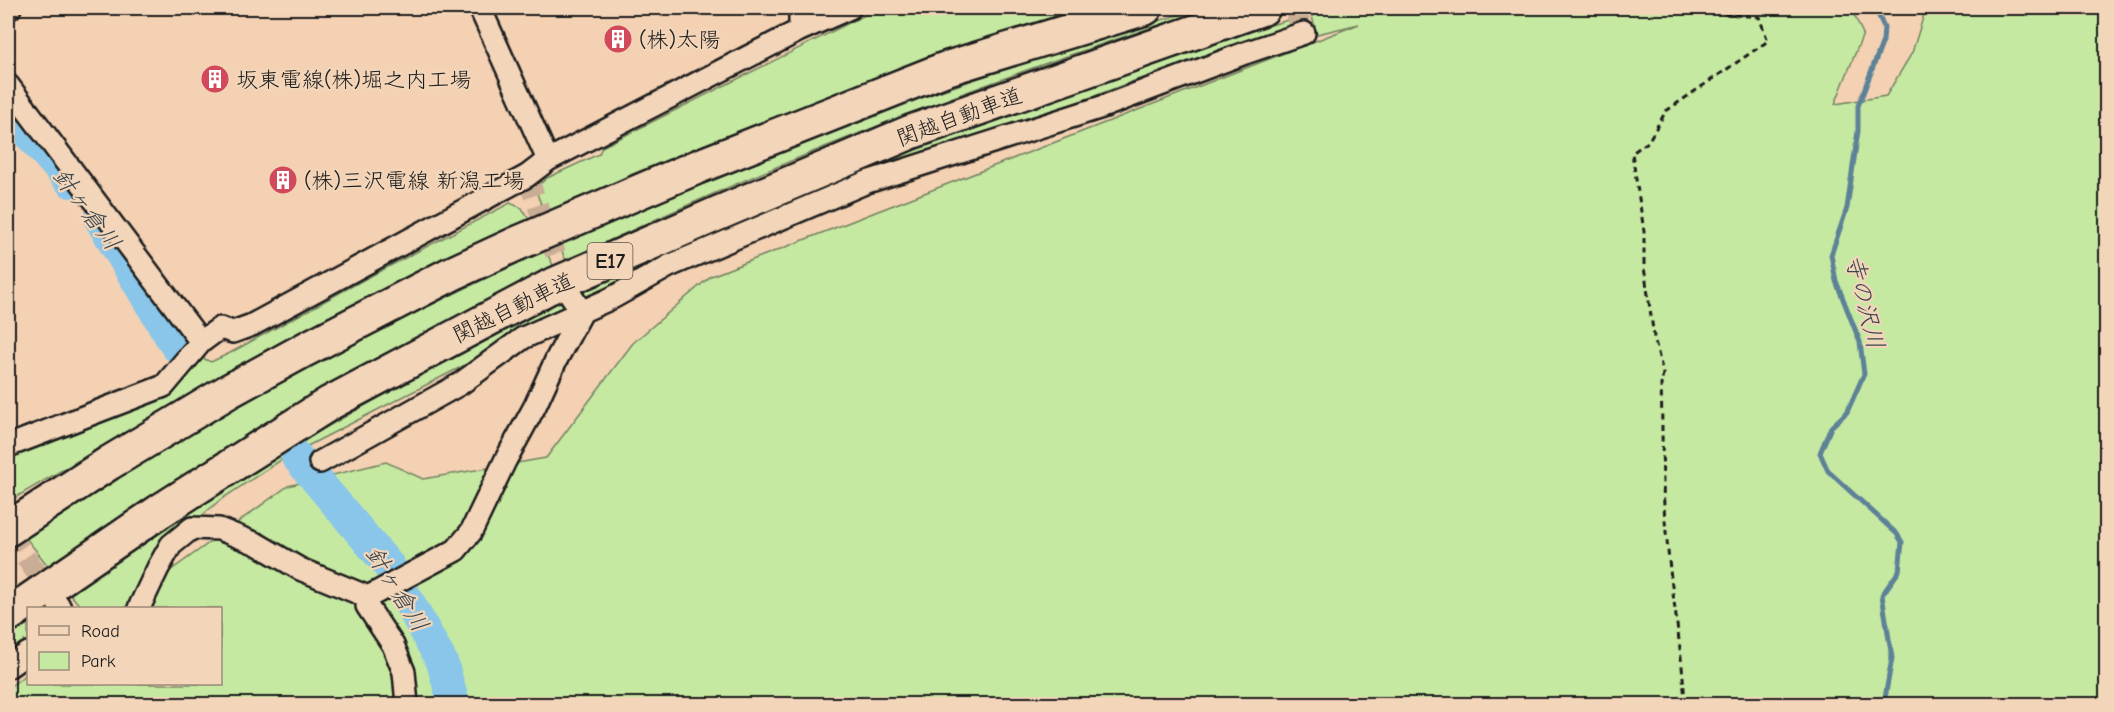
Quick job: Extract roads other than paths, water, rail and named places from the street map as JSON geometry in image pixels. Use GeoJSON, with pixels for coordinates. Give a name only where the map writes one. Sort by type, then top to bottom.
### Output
{"type":"FeatureCollection","features":[{"type":"Feature","properties":{"kind":"highway","name":"関越自動車道"},"geometry":{"type":"LineString","coordinates":[[8,529],[109,463],[229,391],[431,284],[516,244],[697,167],[945,69],[1145,8]]}},
{"type":"Feature","properties":{"kind":"highway","name":"関越自動車道"},"geometry":{"type":"LineString","coordinates":[[8,615],[140,525],[330,403],[549,287],[911,132],[1263,8]]}},
{"type":"Feature","properties":{"kind":"street"},"geometry":{"type":"LineString","coordinates":[[480,8],[548,160]]}},
{"type":"Feature","properties":{"kind":"street"},"geometry":{"type":"LineString","coordinates":[[800,8],[800,30]]}},
{"type":"Feature","properties":{"kind":"street"},"geometry":{"type":"LineString","coordinates":[[8,446],[164,386],[201,342],[220,328],[233,332],[252,325],[527,176],[548,160],[800,30],[850,8]]}},
{"type":"Feature","properties":{"kind":"street"},"geometry":{"type":"LineString","coordinates":[[320,462],[460,384],[523,338],[582,312],[669,266],[867,182],[1102,107],[1304,33]]}},
{"type":"Feature","properties":{"kind":"street"},"geometry":{"type":"LineString","coordinates":[[8,85],[201,342]]}},
{"type":"Feature","properties":{"kind":"street"},"geometry":{"type":"LineString","coordinates":[[570,294],[582,312]]}},
{"type":"Feature","properties":{"kind":"street"},"geometry":{"type":"LineString","coordinates":[[368,597],[456,550],[471,532],[582,312]]}},
{"type":"Feature","properties":{"kind":"street"},"geometry":{"type":"LineString","coordinates":[[140,607],[171,545],[192,528],[219,529],[257,544],[300,569],[368,597]]}},
{"type":"Feature","properties":{"kind":"street"},"geometry":{"type":"LineString","coordinates":[[368,597],[367,606],[393,645],[404,672],[407,705]]}},
{"type":"Feature","properties":{"kind":"street"},"geometry":{"type":"LineString","coordinates":[[8,667],[27,653]]}},
{"type":"Feature","properties":{"kind":"waterway","name":"寺の沢川"},"geometry":{"type":"LineString","coordinates":[[1875,8],[1884,27],[1883,41],[1858,106],[1858,131],[1847,208],[1831,255],[1836,281],[1860,342],[1864,374],[1847,412],[1831,427],[1820,453],[1828,471],[1897,534],[1902,542],[1899,571],[1882,595],[1892,658],[1884,704]]}},
{"type":"Feature","properties":{"kind":"waterway","name":"針ヶ倉川"},"geometry":{"type":"LineString","coordinates":[[8,110],[71,182]]}},
{"type":"Feature","properties":{"kind":"waterway","name":"針ヶ倉川"},"geometry":{"type":"LineString","coordinates":[[100,219],[176,346]]}},
{"type":"Feature","properties":{"kind":"waterway","name":"針ヶ倉川"},"geometry":{"type":"LineString","coordinates":[[297,457],[389,566],[442,662],[454,704]]}},
{"type":"Feature","properties":{"kind":"tunnel"},"geometry":{"type":"LineString","coordinates":[[1294,8],[1304,33]]}},
{"type":"Feature","properties":{"kind":"tunnel"},"geometry":{"type":"LineString","coordinates":[[527,176],[569,291]]}},
{"type":"Feature","properties":{"kind":"tunnel"},"geometry":{"type":"LineString","coordinates":[[8,532],[55,599]]}},
{"type":"Feature","properties":{"kind":"place","name":"(株)太陽"},"geometry":{"type":"Point","coordinates":[618,39]}},
{"type":"Feature","properties":{"kind":"place","name":"坂東電線(株)堀之内工場"},"geometry":{"type":"Point","coordinates":[215,79]}},
{"type":"Feature","properties":{"kind":"place","name":"(株)三沢電線 新潟工場"},"geometry":{"type":"Point","coordinates":[283,180]}}]}
